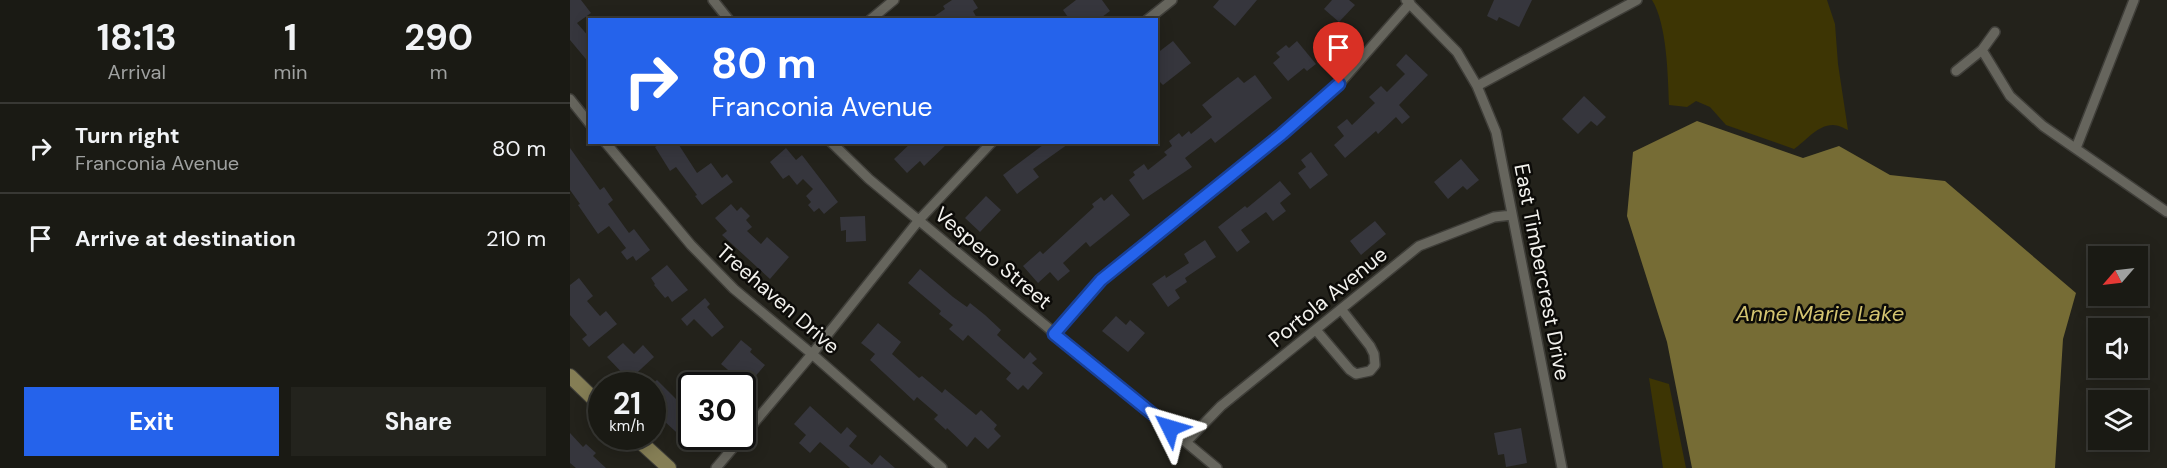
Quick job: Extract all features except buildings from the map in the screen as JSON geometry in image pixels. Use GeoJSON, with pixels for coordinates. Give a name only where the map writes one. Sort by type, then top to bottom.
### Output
{"type":"FeatureCollection","features":[{"type":"Feature","properties":{"kind":"street"},"geometry":{"type":"LineString","coordinates":[[713,0],[727,18]]}},
{"type":"Feature","properties":{"kind":"street"},"geometry":{"type":"LineString","coordinates":[[872,18],[894,0]]}},
{"type":"Feature","properties":{"kind":"street"},"geometry":{"type":"LineString","coordinates":[[1150,18],[1172,0]]}},
{"type":"Feature","properties":{"kind":"street"},"geometry":{"type":"LineString","coordinates":[[1476,86],[1637,0]]}},
{"type":"Feature","properties":{"kind":"street"},"geometry":{"type":"LineString","coordinates":[[2076,148],[2134,0]]}},
{"type":"Feature","properties":{"kind":"street"},"geometry":{"type":"LineString","coordinates":[[1054,334],[1101,280],[1282,134],[1332,90],[1408,2]]}},
{"type":"Feature","properties":{"kind":"street","name":"East Timbercrest Drive"},"geometry":{"type":"LineString","coordinates":[[1408,2],[1457,52],[1476,86],[1496,132],[1562,468]]}},
{"type":"Feature","properties":{"kind":"street"},"geometry":{"type":"LineString","coordinates":[[1956,71],[1982,50],[1995,32]]}},
{"type":"Feature","properties":{"kind":"street"},"geometry":{"type":"LineString","coordinates":[[1982,50],[2010,96],[2043,126],[2167,212]]}},
{"type":"Feature","properties":{"kind":"street"},"geometry":{"type":"LineString","coordinates":[[570,99],[588,122]]}},
{"type":"Feature","properties":{"kind":"street","name":"Treehaven Drive"},"geometry":{"type":"LineString","coordinates":[[607,144],[705,260],[734,289],[942,468]]}},
{"type":"Feature","properties":{"kind":"street","name":"Vespero Street"},"geometry":{"type":"LineString","coordinates":[[833,144],[869,179],[1217,468]]}},
{"type":"Feature","properties":{"kind":"street"},"geometry":{"type":"LineString","coordinates":[[716,468],[812,354],[919,220],[990,144]]}},
{"type":"Feature","properties":{"kind":"street","name":"Portola Avenue"},"geometry":{"type":"LineString","coordinates":[[1186,442],[1221,406],[1419,246],[1494,217],[1512,215]]}},
{"type":"Feature","properties":{"kind":"street"},"geometry":{"type":"LineString","coordinates":[[1316,330],[1350,370],[1361,374],[1370,371],[1375,365],[1374,354],[1341,309]]}},
{"type":"Feature","properties":{"kind":"street"},"geometry":{"type":"LineString","coordinates":[[570,376],[588,393]]}},
{"type":"Feature","properties":{"kind":"street"},"geometry":{"type":"LineString","coordinates":[[649,450],[669,468]]}},
{"type":"Feature","properties":{"kind":"shaded area"},"geometry":{"type":"Polygon","coordinates":[[[1652,0],[1827,0],[1835,24],[1838,64],[1848,130],[1837,125],[1827,126],[1817,130],[1794,149],[1726,125],[1710,107],[1696,101],[1687,107],[1669,105],[1664,36],[1652,0]]]}},
{"type":"Feature","properties":{"kind":"shaded area"},"geometry":{"type":"Polygon","coordinates":[[[1649,378],[1669,384],[1686,468],[1663,468],[1649,378]]]}},
{"type":"Feature","properties":{"kind":"water","name":"Anne Marie Lake"},"geometry":{"type":"Polygon","coordinates":[[[1697,121],[1803,158],[1839,146],[1890,175],[1945,181],[2076,293],[2063,339],[2055,468],[1692,468],[1667,342],[1627,216],[1633,152],[1697,121]]]}},
{"type":"Feature","properties":{"kind":"route"},"geometry":{"type":"LineString","coordinates":[[1170,428],[1054,334],[1101,280],[1282,134],[1339,84]]}}]}
